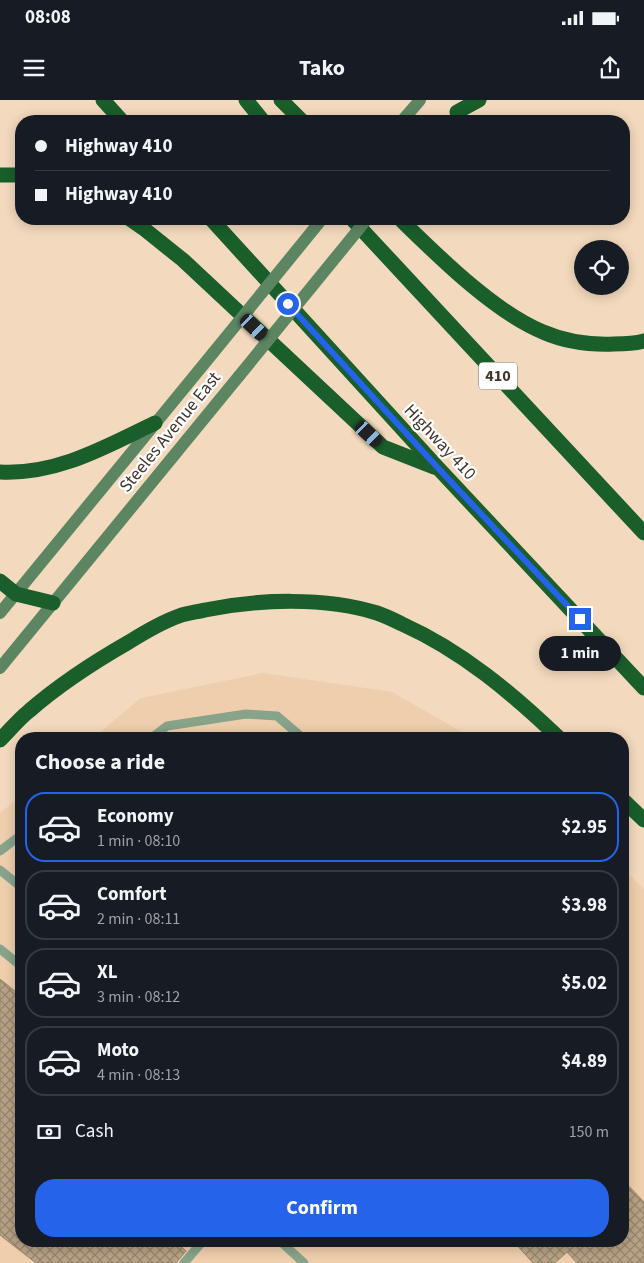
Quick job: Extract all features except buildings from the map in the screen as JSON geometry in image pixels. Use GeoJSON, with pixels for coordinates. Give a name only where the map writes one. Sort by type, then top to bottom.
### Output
{"type":"FeatureCollection","features":[{"type":"Feature","properties":{"kind":"highway"},"geometry":{"type":"LineString","coordinates":[[103,100],[117,115]]}},
{"type":"Feature","properties":{"kind":"highway"},"geometry":{"type":"LineString","coordinates":[[246,100],[259,115]]}},
{"type":"Feature","properties":{"kind":"highway"},"geometry":{"type":"LineString","coordinates":[[281,100],[296,115]]}},
{"type":"Feature","properties":{"kind":"highway"},"geometry":{"type":"LineString","coordinates":[[456,115],[478,100]]}},
{"type":"Feature","properties":{"kind":"highway"},"geometry":{"type":"LineString","coordinates":[[0,176],[15,175]]}},
{"type":"Feature","properties":{"kind":"highway"},"geometry":{"type":"LineString","coordinates":[[139,225],[183,260],[383,448],[438,468]]}},
{"type":"Feature","properties":{"kind":"highway","name":"Highway 410"},"geometry":{"type":"LineString","coordinates":[[216,225],[438,468],[644,688]]}},
{"type":"Feature","properties":{"kind":"highway","name":"410"},"geometry":{"type":"LineString","coordinates":[[358,225],[644,534]]}},
{"type":"Feature","properties":{"kind":"highway"},"geometry":{"type":"LineString","coordinates":[[407,225],[478,290],[515,317],[543,332],[571,342],[598,345],[644,341]]}},
{"type":"Feature","properties":{"kind":"highway"},"geometry":{"type":"LineString","coordinates":[[0,472],[42,470],[66,463],[90,454],[155,423]]}},
{"type":"Feature","properties":{"kind":"highway"},"geometry":{"type":"LineString","coordinates":[[0,581],[16,594],[53,603]]}},
{"type":"Feature","properties":{"kind":"highway"},"geometry":{"type":"LineString","coordinates":[[0,740],[29,711],[68,680],[143,633],[180,616],[219,607],[298,602],[337,604],[378,613],[427,635],[482,670],[528,708],[553,732]]}},
{"type":"Feature","properties":{"kind":"highway"},"geometry":{"type":"LineString","coordinates":[[629,806],[644,820]]}},
{"type":"Feature","properties":{"kind":"main road"},"geometry":{"type":"LineString","coordinates":[[407,115],[420,100]]}},
{"type":"Feature","properties":{"kind":"main road"},"geometry":{"type":"LineString","coordinates":[[455,115],[467,100]]}},
{"type":"Feature","properties":{"kind":"main road","name":"Steeles Avenue East"},"geometry":{"type":"LineString","coordinates":[[0,613],[317,225]]}},
{"type":"Feature","properties":{"kind":"main road","name":"Steeles Avenue East"},"geometry":{"type":"LineString","coordinates":[[0,668],[362,225]]}},
{"type":"Feature","properties":{"kind":"lane"},"geometry":{"type":"LineString","coordinates":[[159,732],[167,726],[246,714],[277,716],[296,732]]}},
{"type":"Feature","properties":{"kind":"lane"},"geometry":{"type":"LineString","coordinates":[[0,851],[15,840]]}},
{"type":"Feature","properties":{"kind":"lane"},"geometry":{"type":"LineString","coordinates":[[0,870],[15,882]]}},
{"type":"Feature","properties":{"kind":"lane"},"geometry":{"type":"LineString","coordinates":[[0,949],[15,961]]}},
{"type":"Feature","properties":{"kind":"lane"},"geometry":{"type":"LineString","coordinates":[[184,1263],[198,1247]]}},
{"type":"Feature","properties":{"kind":"lane"},"geometry":{"type":"LineString","coordinates":[[287,1247],[304,1263]]}},
{"type":"Feature","properties":{"kind":"shaded area"},"geometry":{"type":"Polygon","coordinates":[[[263,673],[392,692],[462,732],[100,732],[141,698],[263,673]]]}},
{"type":"Feature","properties":{"kind":"shaded area"},"geometry":{"type":"Polygon","coordinates":[[[15,801],[15,1247],[629,1247],[629,875],[644,889],[644,1263],[0,1263],[0,813],[15,801]]]}},
{"type":"Feature","properties":{"kind":"route"},"geometry":{"type":"LineString","coordinates":[[288,304],[580,619]]}}]}
